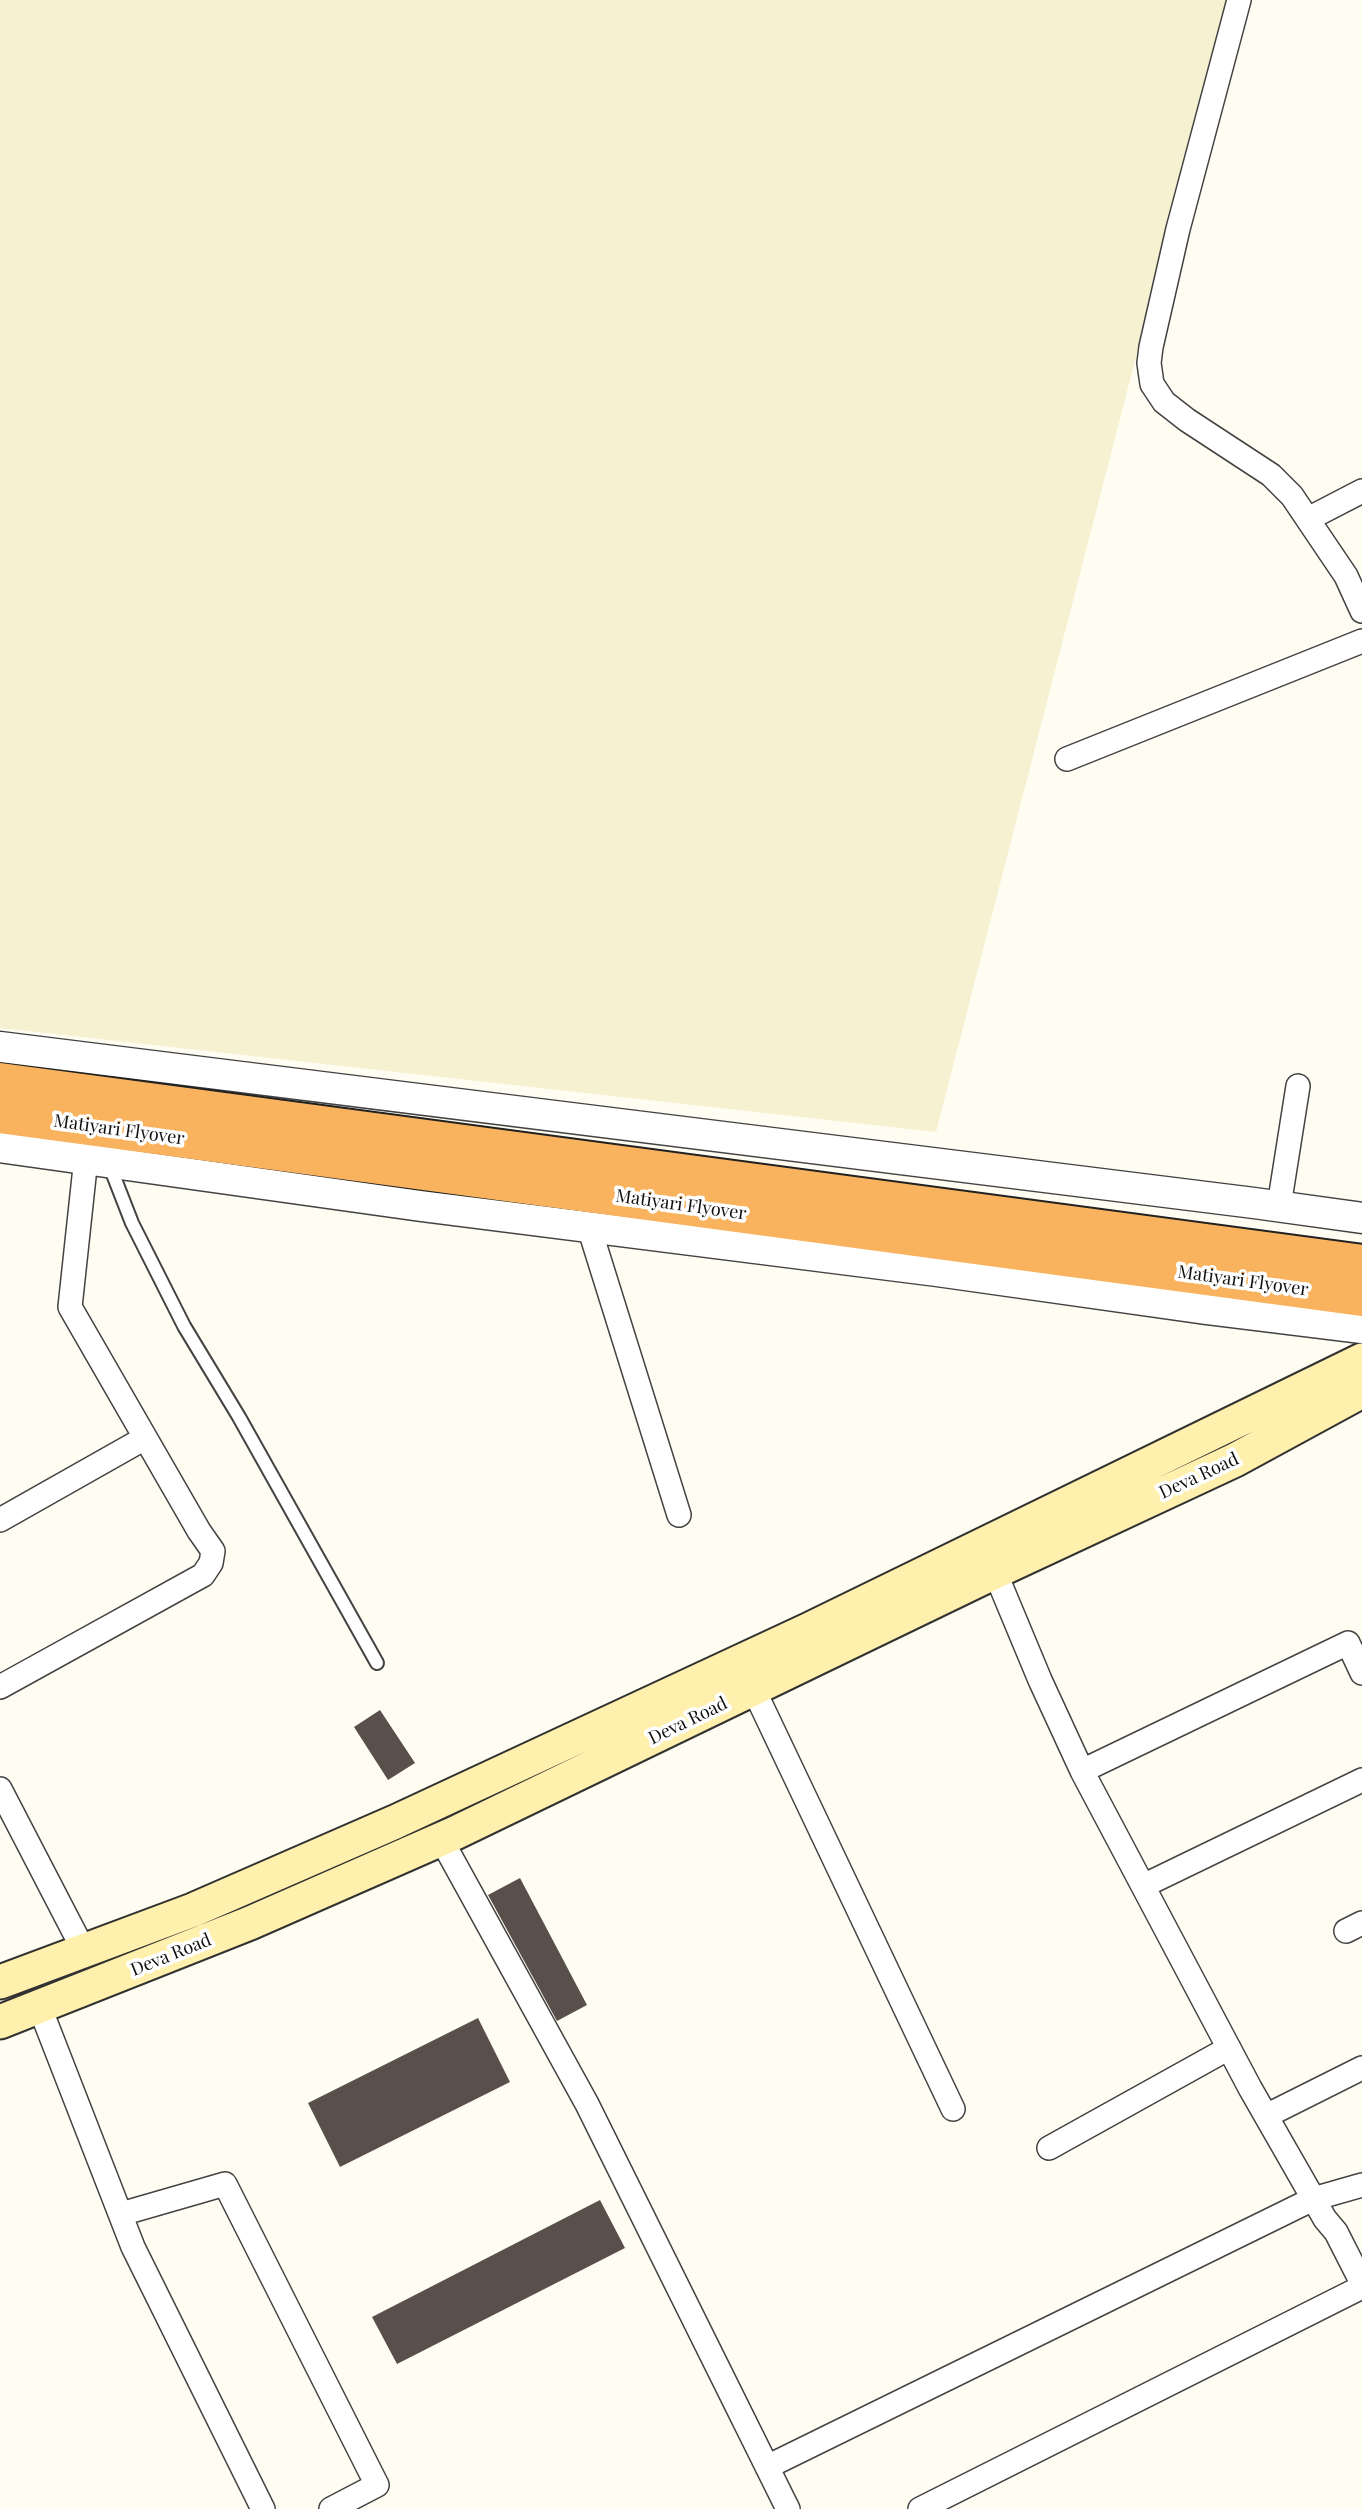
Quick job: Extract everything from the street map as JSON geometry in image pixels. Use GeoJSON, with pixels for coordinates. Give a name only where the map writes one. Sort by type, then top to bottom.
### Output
{"type":"FeatureCollection","features":[{"type":"Feature","properties":{"kind":"highway","name":"Matiyari Flyover"},"geometry":{"type":"LineString","coordinates":[[0,1082],[1362,1264]]}},
{"type":"Feature","properties":{"kind":"highway","name":"Matiyari Flyover"},"geometry":{"type":"LineString","coordinates":[[0,1114],[1362,1297]]}},
{"type":"Feature","properties":{"kind":"main road","name":"Deva Road"},"geometry":{"type":"LineString","coordinates":[[0,1982],[193,1910],[395,1822],[808,1630],[1362,1360]]}},
{"type":"Feature","properties":{"kind":"main road","name":"Deva Road"},"geometry":{"type":"LineString","coordinates":[[0,2022],[250,1923],[441,1839],[995,1572],[1235,1460],[1362,1391]]}},
{"type":"Feature","properties":{"kind":"street"},"geometry":{"type":"LineString","coordinates":[[1239,0],[1178,229],[1151,347],[1149,363],[1152,384],[1164,401],[1187,420],[1271,475],[1292,496],[1346,576],[1362,611]]}},
{"type":"Feature","properties":{"kind":"street"},"geometry":{"type":"LineString","coordinates":[[1308,519],[1362,491]]}},
{"type":"Feature","properties":{"kind":"street"},"geometry":{"type":"LineString","coordinates":[[1067,759],[1362,641]]}},
{"type":"Feature","properties":{"kind":"street"},"geometry":{"type":"LineString","coordinates":[[0,1047],[1362,1218]]}},
{"type":"Feature","properties":{"kind":"street"},"geometry":{"type":"LineString","coordinates":[[1279,1206],[1298,1086]]}},
{"type":"Feature","properties":{"kind":"street"},"geometry":{"type":"LineString","coordinates":[[0,1147],[421,1206],[1362,1328]]}},
{"type":"Feature","properties":{"kind":"street"},"geometry":{"type":"LineString","coordinates":[[0,1687],[203,1575],[211,1563],[213,1551],[70,1307],[97,1159]]}},
{"type":"Feature","properties":{"kind":"street"},"geometry":{"type":"LineString","coordinates":[[589,1227],[679,1515]]}},
{"type":"Feature","properties":{"kind":"street"},"geometry":{"type":"LineString","coordinates":[[0,1520],[145,1438]]}},
{"type":"Feature","properties":{"kind":"street"},"geometry":{"type":"LineString","coordinates":[[920,2509],[1362,2285],[1336,2232],[1313,2199],[1266,2116],[1082,1771],[1040,1681],[995,1572]]}},
{"type":"Feature","properties":{"kind":"street"},"geometry":{"type":"LineString","coordinates":[[1082,1771],[1348,1643],[1362,1673]]}},
{"type":"Feature","properties":{"kind":"street"},"geometry":{"type":"LineString","coordinates":[[754,1690],[953,2109]]}},
{"type":"Feature","properties":{"kind":"street"},"geometry":{"type":"LineString","coordinates":[[1143,1886],[1362,1780]]}},
{"type":"Feature","properties":{"kind":"street"},"geometry":{"type":"LineString","coordinates":[[0,1789],[6,1815],[84,1951]]}},
{"type":"Feature","properties":{"kind":"street"},"geometry":{"type":"LineString","coordinates":[[441,1839],[587,2104],[788,2509]]}},
{"type":"Feature","properties":{"kind":"street"},"geometry":{"type":"LineString","coordinates":[[40,2008],[133,2247],[263,2509]]}},
{"type":"Feature","properties":{"kind":"street"},"geometry":{"type":"LineString","coordinates":[[1049,2148],[1229,2048]]}},
{"type":"Feature","properties":{"kind":"street"},"geometry":{"type":"LineString","coordinates":[[1266,2116],[1362,2068]]}},
{"type":"Feature","properties":{"kind":"street"},"geometry":{"type":"LineString","coordinates":[[121,2214],[225,2184],[377,2484],[360,2502],[331,2509]]}},
{"type":"Feature","properties":{"kind":"street"},"geometry":{"type":"LineString","coordinates":[[767,2467],[1313,2199],[1362,2185]]}},
{"type":"Feature","properties":{"kind":"lane"},"geometry":{"type":"LineString","coordinates":[[97,1159],[184,1326],[239,1417],[377,1663]]}},
{"type":"Feature","properties":{"kind":"shaded area"},"geometry":{"type":"Polygon","coordinates":[[[0,0],[1228,0],[936,1132],[0,1028],[0,0]]]}},
{"type":"Feature","properties":{"kind":"building"},"geometry":{"type":"Polygon","coordinates":[[[380,1710],[415,1763],[388,1780],[354,1727],[380,1710]]]}},
{"type":"Feature","properties":{"kind":"building"},"geometry":{"type":"Polygon","coordinates":[[[520,1878],[587,2005],[557,2021],[488,1895],[520,1878]]]}},
{"type":"Feature","properties":{"kind":"building"},"geometry":{"type":"Polygon","coordinates":[[[478,2018],[510,2082],[340,2167],[308,2103],[478,2018]]]}},
{"type":"Feature","properties":{"kind":"building"},"geometry":{"type":"Polygon","coordinates":[[[600,2200],[625,2248],[397,2364],[372,2317],[600,2200]]]}}]}
